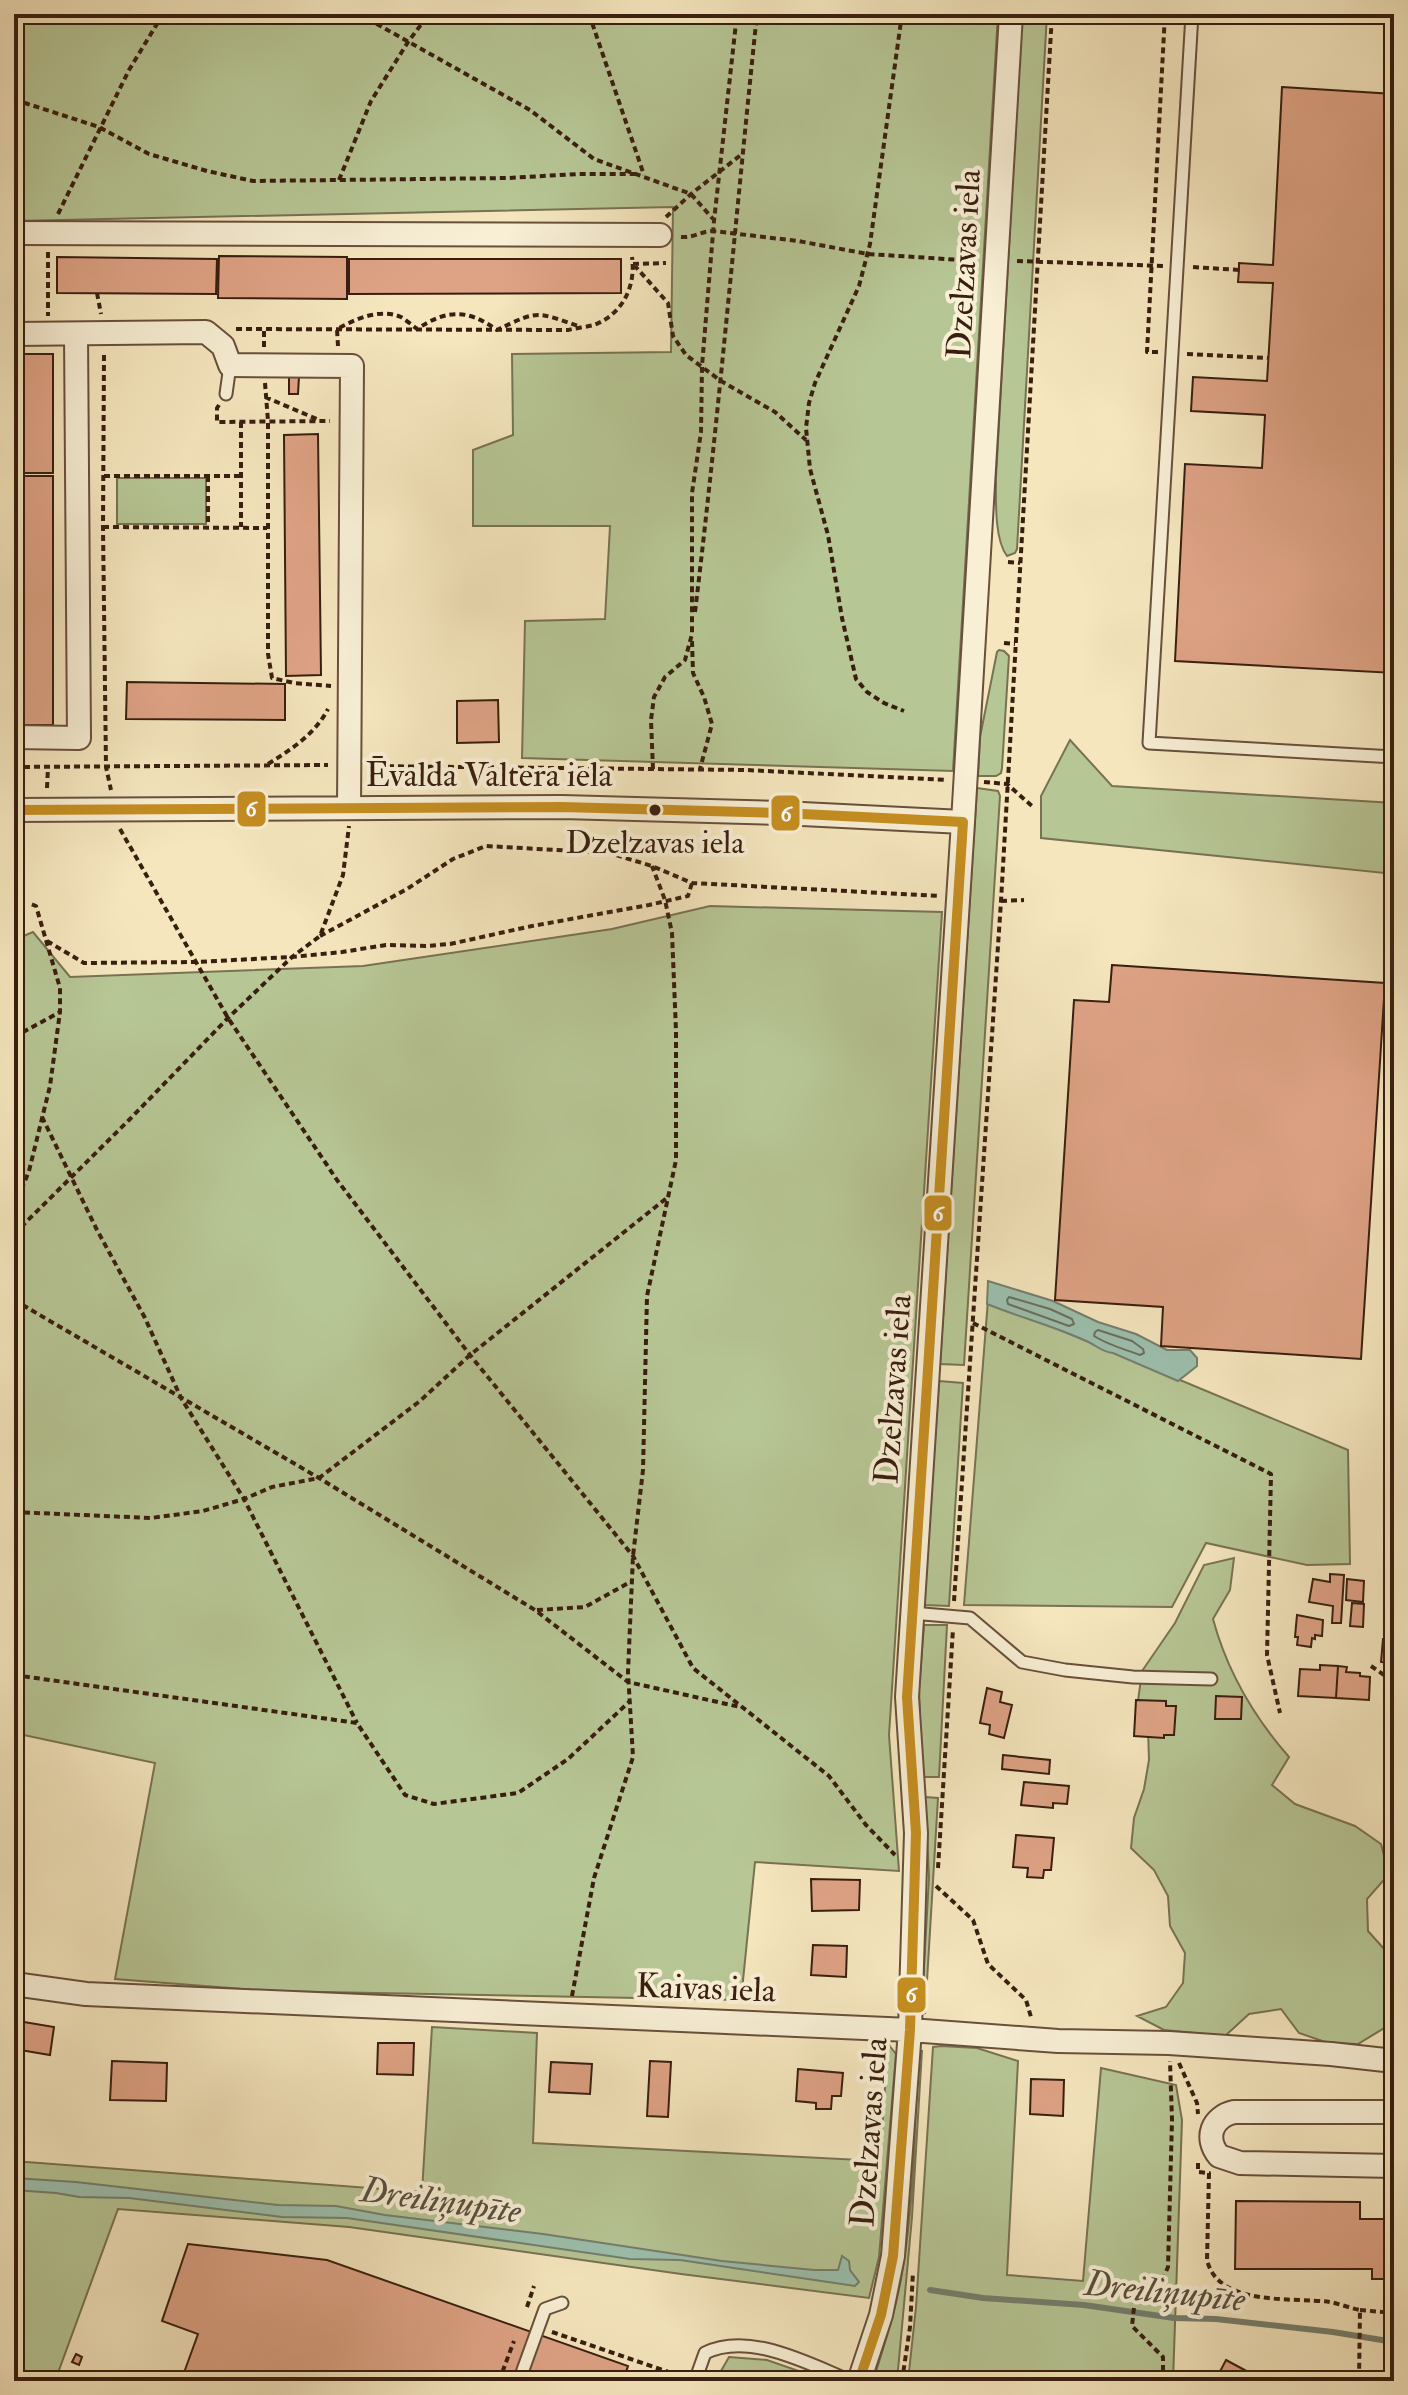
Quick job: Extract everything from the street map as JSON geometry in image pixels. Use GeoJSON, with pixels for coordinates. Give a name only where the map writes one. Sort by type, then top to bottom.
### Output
{"type":"FeatureCollection","features":[{"type":"Feature","properties":{"kind":"street","name":"Dzelzavas iela"},"geometry":{"type":"LineString","coordinates":[[859,2381],[881,2315],[893,2256],[910,2030],[916,1833],[907,1697],[1011,14]]}},
{"type":"Feature","properties":{"kind":"street"},"geometry":{"type":"LineString","coordinates":[[14,233],[660,235]]}},
{"type":"Feature","properties":{"kind":"street"},"geometry":{"type":"LineString","coordinates":[[14,334],[206,332],[223,346],[230,365],[352,366],[349,808]]}},
{"type":"Feature","properties":{"kind":"street"},"geometry":{"type":"LineString","coordinates":[[14,737],[79,738],[76,334]]}},
{"type":"Feature","properties":{"kind":"street","name":"Ēvalda Valtera iela"},"geometry":{"type":"LineString","coordinates":[[15,810],[562,807],[963,822]]}},
{"type":"Feature","properties":{"kind":"street","name":"Kaivas iela"},"geometry":{"type":"LineString","coordinates":[[14,1984],[86,1994],[910,2030],[1038,2040],[1169,2043],[1394,2061]]}},
{"type":"Feature","properties":{"kind":"street"},"geometry":{"type":"LineString","coordinates":[[1394,2112],[1234,2112],[1223,2114],[1214,2124],[1211,2141],[1219,2156],[1240,2163],[1394,2166]]}},
{"type":"Feature","properties":{"kind":"lane"},"geometry":{"type":"LineString","coordinates":[[1192,14],[1149,743],[1394,757]]}},
{"type":"Feature","properties":{"kind":"lane"},"geometry":{"type":"LineString","coordinates":[[226,394],[230,365]]}},
{"type":"Feature","properties":{"kind":"lane"},"geometry":{"type":"LineString","coordinates":[[15,810],[15,901]]}},
{"type":"Feature","properties":{"kind":"lane"},"geometry":{"type":"LineString","coordinates":[[912,1613],[970,1618],[1022,1662],[1133,1677],[1211,1679]]}},
{"type":"Feature","properties":{"kind":"lane"},"geometry":{"type":"LineString","coordinates":[[519,2381],[545,2309],[562,2303]]}},
{"type":"Feature","properties":{"kind":"lane"},"geometry":{"type":"LineString","coordinates":[[694,2381],[705,2353],[718,2347],[769,2348],[851,2381]]}},
{"type":"Feature","properties":{"kind":"path"},"geometry":{"type":"LineString","coordinates":[[48,334],[47,234],[129,70],[163,14]]}},
{"type":"Feature","properties":{"kind":"path"},"geometry":{"type":"LineString","coordinates":[[359,14],[530,110],[594,159],[691,194],[714,221]]}},
{"type":"Feature","properties":{"kind":"path"},"geometry":{"type":"LineString","coordinates":[[338,180],[371,101],[429,14]]}},
{"type":"Feature","properties":{"kind":"path"},"geometry":{"type":"LineString","coordinates":[[589,14],[644,176]]}},
{"type":"Feature","properties":{"kind":"path"},"geometry":{"type":"LineString","coordinates":[[700,769],[712,724],[693,673],[692,493],[701,432],[702,366],[713,231],[737,14]]}},
{"type":"Feature","properties":{"kind":"path"},"geometry":{"type":"LineString","coordinates":[[653,769],[651,720],[654,697],[665,677],[685,660],[692,634],[721,381],[757,14]]}},
{"type":"Feature","properties":{"kind":"path"},"geometry":{"type":"LineString","coordinates":[[902,14],[868,254],[859,286],[815,383],[809,403],[806,440],[856,679],[867,692],[904,711]]}},
{"type":"Feature","properties":{"kind":"path"},"geometry":{"type":"LineString","coordinates":[[937,1901],[1001,901],[1052,14]]}},
{"type":"Feature","properties":{"kind":"path"},"geometry":{"type":"LineString","coordinates":[[14,102],[99,127],[149,154],[253,181],[636,174]]}},
{"type":"Feature","properties":{"kind":"path"},"geometry":{"type":"LineString","coordinates":[[742,154],[664,219],[660,235],[693,238],[705,231],[713,231],[798,241],[868,254],[1239,270]]}},
{"type":"Feature","properties":{"kind":"path"},"geometry":{"type":"LineString","coordinates":[[206,332],[222,328],[568,330],[594,325],[625,302],[631,283],[631,254]]}},
{"type":"Feature","properties":{"kind":"path"},"geometry":{"type":"LineString","coordinates":[[633,264],[666,263]]}},
{"type":"Feature","properties":{"kind":"path"},"geometry":{"type":"LineString","coordinates":[[633,264],[668,303],[673,336],[686,355],[721,381],[775,412],[806,440]]}},
{"type":"Feature","properties":{"kind":"path"},"geometry":{"type":"LineString","coordinates":[[97,293],[104,334],[106,767],[118,827],[228,1018],[337,1180],[470,1355],[633,1556],[693,1668],[829,1776],[866,1825],[916,1878],[937,1887],[973,1920],[988,1964],[1026,2000],[1038,2040]]}},
{"type":"Feature","properties":{"kind":"path"},"geometry":{"type":"LineString","coordinates":[[337,329],[357,318],[382,314],[401,317],[417,329]]}},
{"type":"Feature","properties":{"kind":"path"},"geometry":{"type":"LineString","coordinates":[[417,329],[430,320],[457,314],[477,316],[497,330]]}},
{"type":"Feature","properties":{"kind":"path"},"geometry":{"type":"LineString","coordinates":[[497,330],[529,314],[541,314],[581,327]]}},
{"type":"Feature","properties":{"kind":"path"},"geometry":{"type":"LineString","coordinates":[[264,329],[268,421],[268,654],[272,678],[340,687]]}},
{"type":"Feature","properties":{"kind":"path"},"geometry":{"type":"LineString","coordinates":[[226,394],[217,408],[217,422],[340,422]]}},
{"type":"Feature","properties":{"kind":"path"},"geometry":{"type":"LineString","coordinates":[[265,397],[321,421]]}},
{"type":"Feature","properties":{"kind":"path"},"geometry":{"type":"LineString","coordinates":[[241,422],[241,527]]}},
{"type":"Feature","properties":{"kind":"path"},"geometry":{"type":"LineString","coordinates":[[104,476],[241,476]]}},
{"type":"Feature","properties":{"kind":"path"},"geometry":{"type":"LineString","coordinates":[[208,476],[208,527]]}},
{"type":"Feature","properties":{"kind":"path"},"geometry":{"type":"LineString","coordinates":[[103,527],[267,528]]}},
{"type":"Feature","properties":{"kind":"path"},"geometry":{"type":"LineString","coordinates":[[1008,562],[1020,563]]}},
{"type":"Feature","properties":{"kind":"path"},"geometry":{"type":"LineString","coordinates":[[1004,643],[1015,644]]}},
{"type":"Feature","properties":{"kind":"path"},"geometry":{"type":"LineString","coordinates":[[265,766],[300,744],[329,707]]}},
{"type":"Feature","properties":{"kind":"path"},"geometry":{"type":"LineString","coordinates":[[14,767],[351,765],[700,769],[1007,784],[1032,806]]}},
{"type":"Feature","properties":{"kind":"path"},"geometry":{"type":"LineString","coordinates":[[320,936],[343,875],[349,836],[349,808]]}},
{"type":"Feature","properties":{"kind":"path"},"geometry":{"type":"LineString","coordinates":[[14,1234],[292,957],[320,936],[407,889],[453,859],[486,846],[609,853],[692,883],[958,896]]}},
{"type":"Feature","properties":{"kind":"path"},"geometry":{"type":"LineString","coordinates":[[569,2015],[594,1878],[633,1757],[628,1682],[633,1556],[643,1470],[647,1296],[676,1160],[672,933],[665,900],[652,866]]}},
{"type":"Feature","properties":{"kind":"path"},"geometry":{"type":"LineString","coordinates":[[47,941],[84,963],[196,962],[292,957],[386,945],[450,944],[688,896],[692,883]]}},
{"type":"Feature","properties":{"kind":"path"},"geometry":{"type":"LineString","coordinates":[[1001,901],[1024,900]]}},
{"type":"Feature","properties":{"kind":"path"},"geometry":{"type":"LineString","coordinates":[[14,1208],[29,1171],[50,1086],[60,1012],[60,988],[36,906],[15,901]]}},
{"type":"Feature","properties":{"kind":"path"},"geometry":{"type":"LineString","coordinates":[[14,1037],[60,1012]]}},
{"type":"Feature","properties":{"kind":"path"},"geometry":{"type":"LineString","coordinates":[[42,1117],[97,1230],[145,1318],[181,1398],[244,1499],[357,1723],[405,1795],[434,1804],[518,1793],[568,1759],[629,1702]]}},
{"type":"Feature","properties":{"kind":"path"},"geometry":{"type":"LineString","coordinates":[[14,1512],[151,1518],[203,1511],[272,1487],[319,1478],[420,1401],[470,1355],[670,1196]]}},
{"type":"Feature","properties":{"kind":"path"},"geometry":{"type":"LineString","coordinates":[[14,1300],[319,1478],[535,1610],[628,1682],[742,1708]]}},
{"type":"Feature","properties":{"kind":"path"},"geometry":{"type":"LineString","coordinates":[[972,1322],[1271,1474],[1267,1655],[1280,1713]]}},
{"type":"Feature","properties":{"kind":"path"},"geometry":{"type":"LineString","coordinates":[[535,1610],[585,1607],[632,1581]]}},
{"type":"Feature","properties":{"kind":"path"},"geometry":{"type":"LineString","coordinates":[[1371,1666],[1394,1682]]}},
{"type":"Feature","properties":{"kind":"path"},"geometry":{"type":"LineString","coordinates":[[14,1675],[357,1723]]}},
{"type":"Feature","properties":{"kind":"path"},"geometry":{"type":"LineString","coordinates":[[1169,2043],[1192,2088],[1198,2116]]}},
{"type":"Feature","properties":{"kind":"path"},"geometry":{"type":"LineString","coordinates":[[1163,2381],[1163,2357],[1132,2326],[1135,2298],[1159,2287],[1168,2267],[1172,2120],[1169,2043]]}},
{"type":"Feature","properties":{"kind":"path"},"geometry":{"type":"LineString","coordinates":[[1198,2161],[1198,2172],[1209,2173],[1207,2260],[1209,2271],[1218,2281],[1232,2290],[1252,2296],[1330,2302],[1360,2310],[1394,2313]]}},
{"type":"Feature","properties":{"kind":"path"},"geometry":{"type":"LineString","coordinates":[[902,2381],[910,2327],[914,2265]]}},
{"type":"Feature","properties":{"kind":"path"},"geometry":{"type":"LineString","coordinates":[[534,2286],[522,2321],[694,2381]]}},
{"type":"Feature","properties":{"kind":"path"},"geometry":{"type":"LineString","coordinates":[[1359,2381],[1360,2310]]}},
{"type":"Feature","properties":{"kind":"path"},"geometry":{"type":"LineString","coordinates":[[499,2381],[514,2341]]}},
{"type":"Feature","properties":{"kind":"shaded area"},"geometry":{"type":"Polygon","coordinates":[[[14,14],[998,14],[953,771],[522,758],[525,621],[605,619],[610,526],[473,526],[473,450],[513,435],[512,354],[671,352],[673,207],[14,221],[14,14]]]}},
{"type":"Feature","properties":{"kind":"shaded area"},"geometry":{"type":"Polygon","coordinates":[[[1022,14],[1047,14],[1017,549],[1007,556],[998,529],[996,477],[1022,14]]]}},
{"type":"Feature","properties":{"kind":"shaded area"},"geometry":{"type":"Polygon","coordinates":[[[117,478],[206,478],[206,524],[117,524],[117,478]]]}},
{"type":"Feature","properties":{"kind":"shaded area"},"geometry":{"type":"Polygon","coordinates":[[[999,650],[1009,656],[1002,768],[996,776],[978,776],[980,737],[999,650]]]}},
{"type":"Feature","properties":{"kind":"shaded area"},"geometry":{"type":"Polygon","coordinates":[[[1070,740],[1112,786],[1394,803],[1394,874],[1041,838],[1041,796],[1070,740]]]}},
{"type":"Feature","properties":{"kind":"shaded area"},"geometry":{"type":"Polygon","coordinates":[[[977,788],[998,791],[1000,796],[964,1365],[940,1364],[977,788]]]}},
{"type":"Feature","properties":{"kind":"shaded area"},"geometry":{"type":"Polygon","coordinates":[[[710,906],[942,912],[889,1735],[899,1871],[755,1862],[741,2000],[270,1991],[115,1979],[155,1763],[14,1733],[14,940],[33,932],[70,977],[363,966],[612,929],[710,906]]]}},
{"type":"Feature","properties":{"kind":"shaded area"},"geometry":{"type":"Polygon","coordinates":[[[988,1300],[1348,1450],[1350,1564],[1307,1565],[1206,1543],[1172,1607],[964,1605],[988,1300]]]}},
{"type":"Feature","properties":{"kind":"shaded area"},"geometry":{"type":"Polygon","coordinates":[[[939,1381],[963,1383],[949,1606],[924,1605],[939,1381]]]}},
{"type":"Feature","properties":{"kind":"shaded area"},"geometry":{"type":"Polygon","coordinates":[[[1234,1558],[1230,1590],[1213,1619],[1226,1657],[1243,1692],[1264,1726],[1289,1757],[1272,1785],[1295,1804],[1355,1826],[1381,1844],[1389,1874],[1367,1899],[1368,1931],[1394,1960],[1394,2026],[1386,2027],[1358,2044],[1328,2043],[1299,2033],[1281,2009],[1249,2014],[1225,2036],[1164,2030],[1137,2016],[1166,2007],[1183,1983],[1185,1953],[1170,1926],[1168,1896],[1154,1870],[1131,1848],[1134,1818],[1144,1789],[1149,1760],[1148,1730],[1138,1701],[1142,1671],[1175,1623],[1204,1565],[1234,1558]]]}},
{"type":"Feature","properties":{"kind":"shaded area"},"geometry":{"type":"Polygon","coordinates":[[[924,1625],[947,1625],[939,1777],[922,1777],[919,1690],[924,1625]]]}},
{"type":"Feature","properties":{"kind":"shaded area"},"geometry":{"type":"Polygon","coordinates":[[[925,1797],[938,1798],[925,2014],[922,2004],[929,1877],[925,1797]]]}},
{"type":"Feature","properties":{"kind":"shaded area"},"geometry":{"type":"Polygon","coordinates":[[[432,2027],[537,2033],[533,2143],[880,2161],[888,2044],[896,2054],[879,2257],[869,2298],[349,2227],[118,2209],[55,2381],[14,2381],[14,2161],[422,2192],[432,2027]]]}},
{"type":"Feature","properties":{"kind":"shaded area"},"geometry":{"type":"Polygon","coordinates":[[[933,2047],[977,2048],[1018,2061],[1007,2275],[1083,2281],[1101,2068],[1176,2085],[1182,2120],[1173,2381],[908,2381],[916,2307],[933,2047]]]}},
{"type":"Feature","properties":{"kind":"shaded area"},"geometry":{"type":"Polygon","coordinates":[[[922,2050],[912,2217],[897,2381],[873,2381],[896,2301],[906,2247],[918,2064],[922,2050]]]}},
{"type":"Feature","properties":{"kind":"shaded area"},"geometry":{"type":"Polygon","coordinates":[[[729,2357],[767,2360],[822,2381],[721,2381],[721,2371],[729,2357]]]}},
{"type":"Feature","properties":{"kind":"water"},"geometry":{"type":"Polygon","coordinates":[[[988,1281],[1053,1301],[1098,1322],[1136,1334],[1167,1350],[1190,1350],[1197,1358],[1197,1366],[1178,1381],[1072,1335],[987,1304],[988,1281]]]}},
{"type":"Feature","properties":{"kind":"water","name":"Dreiliņupīte"},"geometry":{"type":"Polygon","coordinates":[[[14,2178],[278,2205],[336,2206],[722,2261],[814,2270],[838,2270],[842,2256],[849,2261],[850,2270],[859,2282],[855,2286],[680,2260],[630,2259],[347,2218],[282,2217],[129,2198],[79,2197],[14,2190],[14,2178]]]}},
{"type":"Feature","properties":{"kind":"building"},"geometry":{"type":"Polygon","coordinates":[[[1282,87],[1394,94],[1394,673],[1175,661],[1185,464],[1262,468],[1265,415],[1191,411],[1193,377],[1267,381],[1273,283],[1238,282],[1239,263],[1273,265],[1282,87]]]}},
{"type":"Feature","properties":{"kind":"building"},"geometry":{"type":"Polygon","coordinates":[[[219,256],[347,257],[347,299],[218,298],[219,256]]]}},
{"type":"Feature","properties":{"kind":"building"},"geometry":{"type":"Polygon","coordinates":[[[57,257],[217,259],[216,294],[57,293],[57,257]]]}},
{"type":"Feature","properties":{"kind":"building"},"geometry":{"type":"Polygon","coordinates":[[[349,259],[621,259],[621,293],[349,294],[349,259]]]}},
{"type":"Feature","properties":{"kind":"building"},"geometry":{"type":"Polygon","coordinates":[[[18,354],[53,354],[53,473],[18,473],[18,354]]]}},
{"type":"Feature","properties":{"kind":"building"},"geometry":{"type":"Polygon","coordinates":[[[289,376],[299,377],[298,394],[289,394],[289,376]]]}},
{"type":"Feature","properties":{"kind":"building"},"geometry":{"type":"Polygon","coordinates":[[[318,434],[321,675],[286,676],[284,435],[318,434]]]}},
{"type":"Feature","properties":{"kind":"building"},"geometry":{"type":"Polygon","coordinates":[[[16,476],[53,476],[53,725],[16,725],[16,476]]]}},
{"type":"Feature","properties":{"kind":"building"},"geometry":{"type":"Polygon","coordinates":[[[127,682],[285,684],[285,720],[126,719],[127,682]]]}},
{"type":"Feature","properties":{"kind":"building"},"geometry":{"type":"Polygon","coordinates":[[[498,700],[499,742],[457,743],[457,701],[498,700]]]}},
{"type":"Feature","properties":{"kind":"building"},"geometry":{"type":"Polygon","coordinates":[[[1112,965],[1385,983],[1361,1359],[1161,1346],[1163,1307],[1055,1300],[1074,1000],[1109,1002],[1112,965]]]}},
{"type":"Feature","properties":{"kind":"building"},"geometry":{"type":"Polygon","coordinates":[[[1330,1574],[1344,1575],[1341,1623],[1332,1623],[1333,1606],[1309,1602],[1313,1579],[1330,1582],[1330,1574]]]}},
{"type":"Feature","properties":{"kind":"building"},"geometry":{"type":"Polygon","coordinates":[[[1347,1579],[1364,1581],[1363,1602],[1346,1600],[1347,1579]]]}},
{"type":"Feature","properties":{"kind":"building"},"geometry":{"type":"Polygon","coordinates":[[[1352,1603],[1364,1604],[1363,1627],[1350,1626],[1352,1603]]]}},
{"type":"Feature","properties":{"kind":"building"},"geometry":{"type":"Polygon","coordinates":[[[1297,1615],[1323,1620],[1322,1636],[1312,1638],[1311,1647],[1297,1645],[1297,1615]]]}},
{"type":"Feature","properties":{"kind":"building"},"geometry":{"type":"Polygon","coordinates":[[[1383,1639],[1394,1640],[1394,1664],[1381,1662],[1383,1639]]]}},
{"type":"Feature","properties":{"kind":"building"},"geometry":{"type":"Polygon","coordinates":[[[1320,1665],[1338,1666],[1336,1698],[1298,1696],[1300,1669],[1320,1670],[1320,1665]]]}},
{"type":"Feature","properties":{"kind":"building"},"geometry":{"type":"Polygon","coordinates":[[[1338,1666],[1347,1667],[1346,1672],[1370,1677],[1369,1700],[1336,1698],[1338,1666]]]}},
{"type":"Feature","properties":{"kind":"building"},"geometry":{"type":"Polygon","coordinates":[[[987,1688],[1002,1692],[1000,1702],[1012,1705],[1004,1738],[989,1734],[990,1725],[980,1723],[987,1688]]]}},
{"type":"Feature","properties":{"kind":"building"},"geometry":{"type":"Polygon","coordinates":[[[1216,1696],[1242,1697],[1241,1719],[1215,1719],[1216,1696]]]}},
{"type":"Feature","properties":{"kind":"building"},"geometry":{"type":"Polygon","coordinates":[[[1136,1700],[1166,1701],[1166,1706],[1176,1706],[1174,1735],[1164,1735],[1164,1738],[1134,1736],[1136,1700]]]}},
{"type":"Feature","properties":{"kind":"building"},"geometry":{"type":"Polygon","coordinates":[[[1003,1755],[1050,1760],[1049,1774],[1002,1769],[1003,1755]]]}},
{"type":"Feature","properties":{"kind":"building"},"geometry":{"type":"Polygon","coordinates":[[[1386,1758],[1394,1758],[1394,1791],[1384,1790],[1386,1758]]]}},
{"type":"Feature","properties":{"kind":"building"},"geometry":{"type":"Polygon","coordinates":[[[1024,1782],[1069,1786],[1067,1804],[1053,1803],[1053,1808],[1021,1805],[1024,1782]]]}},
{"type":"Feature","properties":{"kind":"building"},"geometry":{"type":"Polygon","coordinates":[[[1016,1835],[1054,1838],[1051,1870],[1044,1870],[1043,1878],[1027,1877],[1028,1868],[1013,1867],[1016,1835]]]}},
{"type":"Feature","properties":{"kind":"building"},"geometry":{"type":"Polygon","coordinates":[[[811,1879],[860,1880],[859,1910],[812,1911],[811,1879]]]}},
{"type":"Feature","properties":{"kind":"building"},"geometry":{"type":"Polygon","coordinates":[[[813,1945],[847,1946],[846,1977],[811,1975],[813,1945]]]}},
{"type":"Feature","properties":{"kind":"building"},"geometry":{"type":"Polygon","coordinates":[[[18,2021],[54,2027],[50,2055],[14,2049],[18,2021]]]}},
{"type":"Feature","properties":{"kind":"building"},"geometry":{"type":"Polygon","coordinates":[[[378,2043],[414,2043],[413,2075],[377,2074],[378,2043]]]}},
{"type":"Feature","properties":{"kind":"building"},"geometry":{"type":"Polygon","coordinates":[[[112,2061],[167,2063],[166,2101],[110,2100],[112,2061]]]}},
{"type":"Feature","properties":{"kind":"building"},"geometry":{"type":"Polygon","coordinates":[[[650,2061],[671,2062],[668,2117],[647,2116],[650,2061]]]}},
{"type":"Feature","properties":{"kind":"building"},"geometry":{"type":"Polygon","coordinates":[[[551,2062],[592,2064],[590,2094],[549,2092],[551,2062]]]}},
{"type":"Feature","properties":{"kind":"building"},"geometry":{"type":"Polygon","coordinates":[[[798,2069],[843,2073],[841,2096],[832,2096],[831,2109],[816,2109],[816,2103],[796,2101],[798,2069]]]}},
{"type":"Feature","properties":{"kind":"building"},"geometry":{"type":"Polygon","coordinates":[[[1031,2079],[1064,2080],[1063,2116],[1030,2114],[1031,2079]]]}},
{"type":"Feature","properties":{"kind":"building"},"geometry":{"type":"Polygon","coordinates":[[[1236,2201],[1360,2202],[1360,2219],[1394,2219],[1394,2279],[1372,2279],[1372,2269],[1235,2269],[1236,2201]]]}},
{"type":"Feature","properties":{"kind":"building"},"geometry":{"type":"Polygon","coordinates":[[[188,2244],[327,2260],[628,2366],[623,2381],[181,2381],[198,2334],[162,2321],[188,2244]]]}},
{"type":"Feature","properties":{"kind":"building"},"geometry":{"type":"Polygon","coordinates":[[[76,2354],[82,2357],[79,2365],[72,2362],[76,2354]]]}},
{"type":"Feature","properties":{"kind":"building"},"geometry":{"type":"Polygon","coordinates":[[[1226,2360],[1265,2381],[1215,2381],[1226,2360]]]}},
{"type":"Feature","properties":{"kind":"waterway","name":"Dreiliņupīte"},"geometry":{"type":"LineString","coordinates":[[930,2290],[983,2298],[1084,2305],[1174,2318],[1216,2319],[1333,2332],[1394,2342]]}},
{"type":"Feature","properties":{"kind":"transit line","name":"6"},"geometry":{"type":"LineString","coordinates":[[14,810],[562,807],[963,822]]}},
{"type":"Feature","properties":{"kind":"transit line","name":"6"},"geometry":{"type":"LineString","coordinates":[[859,2381],[881,2315],[893,2256],[910,2030],[916,1833],[907,1697],[963,822]]}},
{"type":"Feature","properties":{"kind":"place","name":"Dzelzavas iela"},"geometry":{"type":"Point","coordinates":[655,810]}}]}
